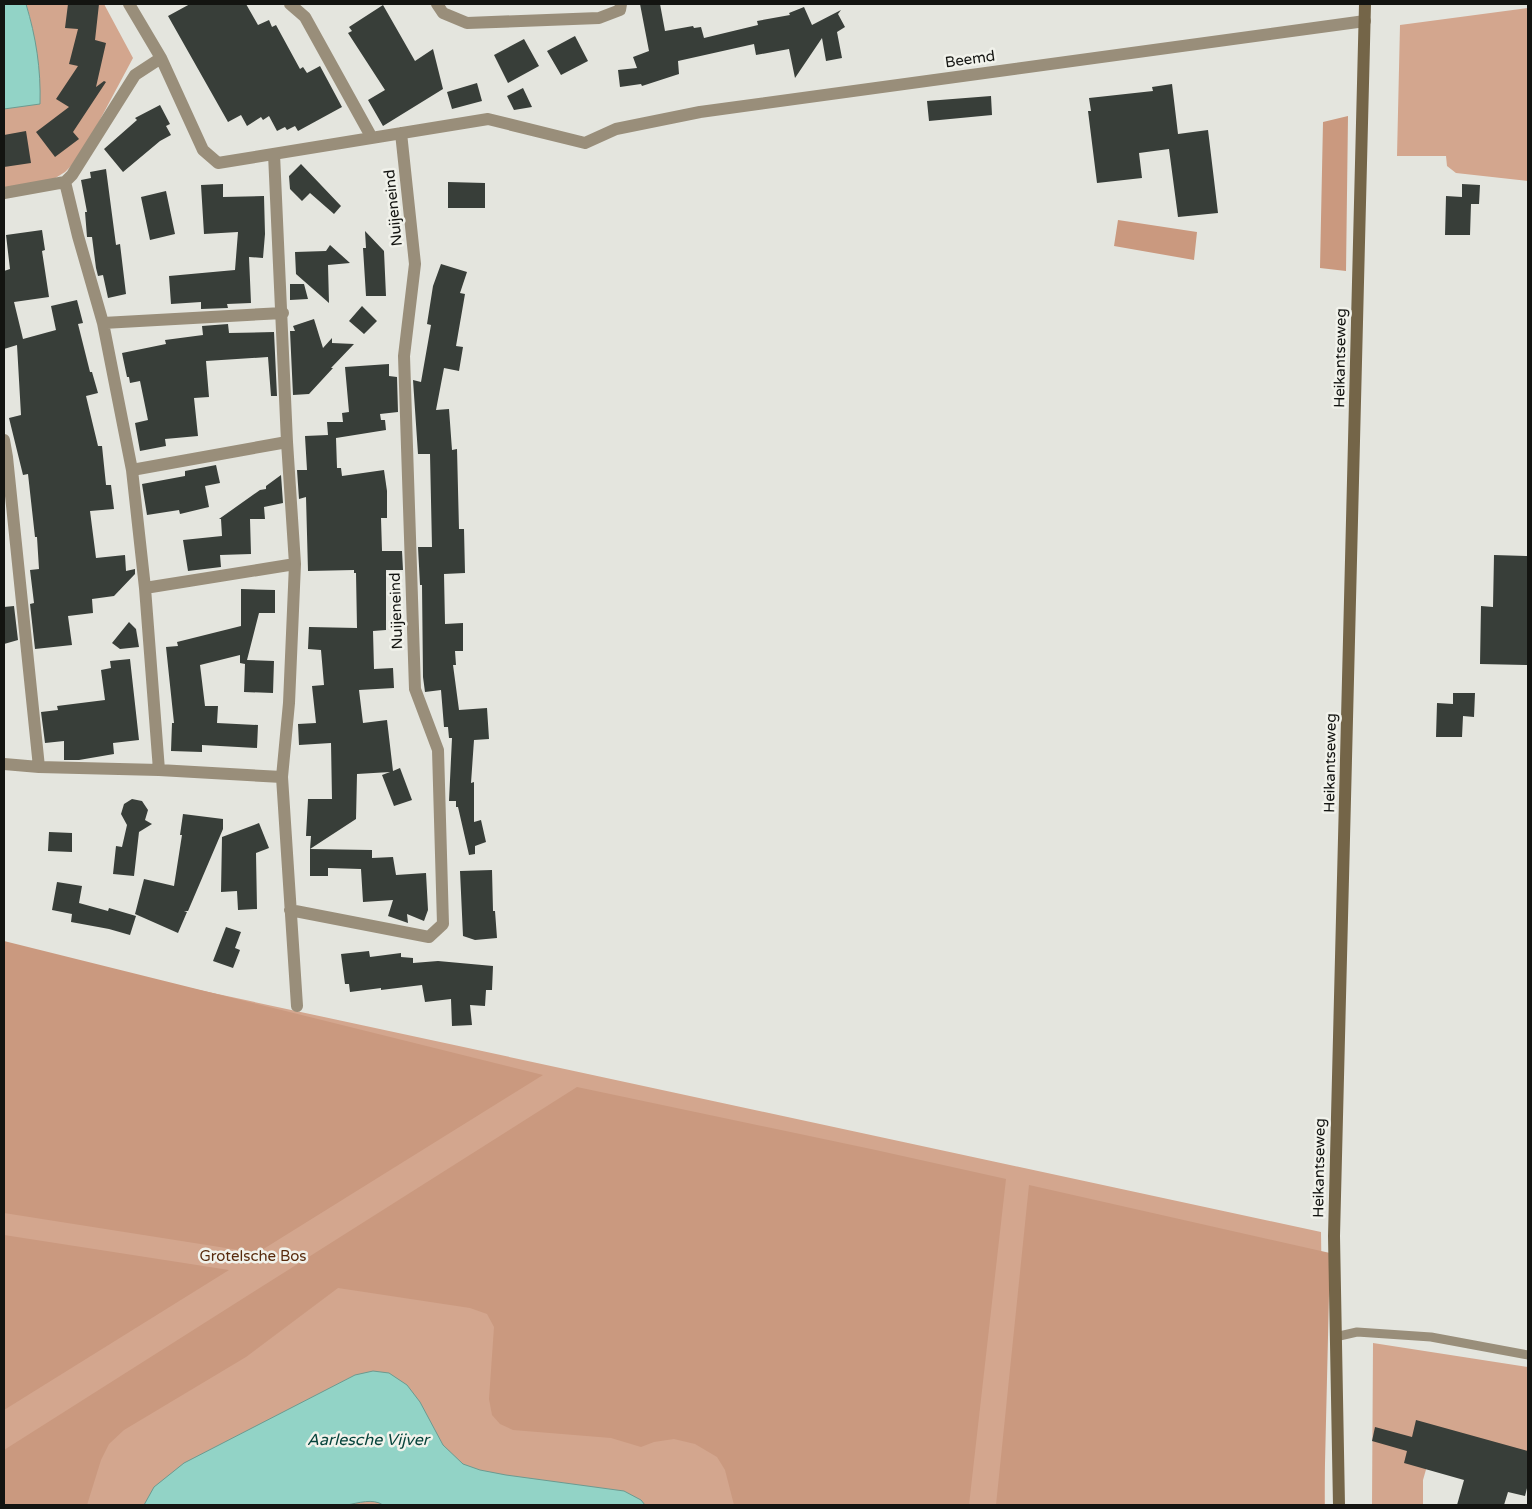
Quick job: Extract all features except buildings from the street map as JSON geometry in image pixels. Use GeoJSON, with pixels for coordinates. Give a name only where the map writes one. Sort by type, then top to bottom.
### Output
{"type":"FeatureCollection","features":[{"type":"Feature","properties":{"kind":"street"},"geometry":{"type":"LineString","coordinates":[[130,4],[161,58],[203,150],[218,163],[401,133]]}},
{"type":"Feature","properties":{"kind":"street"},"geometry":{"type":"LineString","coordinates":[[290,4],[305,17],[372,138]]}},
{"type":"Feature","properties":{"kind":"street"},"geometry":{"type":"LineString","coordinates":[[436,4],[443,13],[467,23],[599,18],[620,10],[621,4]]}},
{"type":"Feature","properties":{"kind":"street"},"geometry":{"type":"LineString","coordinates":[[1365,4],[1365,22]]}},
{"type":"Feature","properties":{"kind":"street","name":"Beemd"},"geometry":{"type":"LineString","coordinates":[[401,133],[447,124],[488,119],[585,143],[616,129],[700,112],[1365,22]]}},
{"type":"Feature","properties":{"kind":"street","name":"Heikantseweg"},"geometry":{"type":"LineString","coordinates":[[1339,1505],[1334,1236],[1365,22]]}},
{"type":"Feature","properties":{"kind":"street"},"geometry":{"type":"LineString","coordinates":[[4,193],[65,182],[72,175],[134,75],[161,58]]}},
{"type":"Feature","properties":{"kind":"street","name":"Nuijeneind"},"geometry":{"type":"LineString","coordinates":[[290,910],[429,937],[443,924],[438,750],[415,690],[404,356],[415,264],[401,133]]}},
{"type":"Feature","properties":{"kind":"street"},"geometry":{"type":"LineString","coordinates":[[274,154],[283,313],[287,442],[295,564],[289,703],[282,777],[297,1006]]}},
{"type":"Feature","properties":{"kind":"street"},"geometry":{"type":"LineString","coordinates":[[65,182],[103,323],[132,470],[145,588],[159,770]]}},
{"type":"Feature","properties":{"kind":"street"},"geometry":{"type":"LineString","coordinates":[[103,323],[283,313]]}},
{"type":"Feature","properties":{"kind":"street"},"geometry":{"type":"LineString","coordinates":[[4,440],[8,457],[39,767]]}},
{"type":"Feature","properties":{"kind":"street"},"geometry":{"type":"LineString","coordinates":[[132,470],[287,442]]}},
{"type":"Feature","properties":{"kind":"street"},"geometry":{"type":"LineString","coordinates":[[145,588],[295,564]]}},
{"type":"Feature","properties":{"kind":"street"},"geometry":{"type":"LineString","coordinates":[[4,764],[282,777]]}},
{"type":"Feature","properties":{"kind":"lane"},"geometry":{"type":"LineString","coordinates":[[1335,1337],[1357,1332],[1431,1337],[1528,1355]]}},
{"type":"Feature","properties":{"kind":"green space"},"geometry":{"type":"Polygon","coordinates":[[[26,4],[104,4],[133,58],[80,157],[65,172],[49,182],[4,190],[4,109],[40,103],[30,17],[26,4]]]}},
{"type":"Feature","properties":{"kind":"green space"},"geometry":{"type":"Polygon","coordinates":[[[1528,8],[1528,181],[1456,173],[1447,166],[1446,156],[1397,156],[1400,25],[1528,8]]]}},
{"type":"Feature","properties":{"kind":"green space","name":"Grotelsche Bos"},"geometry":{"type":"Polygon","coordinates":[[[4,948],[1321,1232],[1325,1505],[4,1505],[4,948]]]}},
{"type":"Feature","properties":{"kind":"green space"},"geometry":{"type":"Polygon","coordinates":[[[1373,1343],[1528,1367],[1528,1466],[1435,1438],[1423,1480],[1423,1505],[1372,1505],[1373,1343]]]}},
{"type":"Feature","properties":{"kind":"shaded area"},"geometry":{"type":"Polygon","coordinates":[[[1348,116],[1346,271],[1320,268],[1323,122],[1348,116]]]}},
{"type":"Feature","properties":{"kind":"shaded area"},"geometry":{"type":"Polygon","coordinates":[[[1118,220],[1197,232],[1194,260],[1114,246],[1118,220]]]}},
{"type":"Feature","properties":{"kind":"shaded area"},"geometry":{"type":"Polygon","coordinates":[[[4,941],[543,1075],[257,1253],[4,1213],[4,941]]]}},
{"type":"Feature","properties":{"kind":"shaded area"},"geometry":{"type":"Polygon","coordinates":[[[577,1087],[1006,1179],[969,1505],[734,1505],[725,1470],[717,1457],[695,1444],[674,1439],[654,1442],[641,1447],[611,1438],[513,1430],[500,1424],[492,1415],[489,1399],[494,1327],[487,1314],[470,1308],[338,1288],[246,1357],[124,1430],[109,1444],[101,1460],[87,1505],[4,1505],[4,1450],[577,1087]]]}},
{"type":"Feature","properties":{"kind":"shaded area"},"geometry":{"type":"Polygon","coordinates":[[[1029,1185],[1330,1253],[1324,1505],[996,1505],[1029,1185]]]}},
{"type":"Feature","properties":{"kind":"shaded area"},"geometry":{"type":"Polygon","coordinates":[[[4,1235],[229,1270],[4,1410],[4,1235]]]}},
{"type":"Feature","properties":{"kind":"water"},"geometry":{"type":"Polygon","coordinates":[[[4,4],[26,4],[37,53],[40,78],[40,104],[4,109],[4,4]]]}},
{"type":"Feature","properties":{"kind":"water","name":"Aarlesche Vijver"},"geometry":{"type":"Polygon","coordinates":[[[373,1371],[389,1373],[407,1385],[420,1402],[443,1445],[463,1464],[480,1470],[506,1475],[624,1491],[641,1500],[645,1505],[383,1505],[370,1501],[347,1505],[144,1505],[154,1487],[184,1463],[355,1375],[373,1371]]]}}]}
